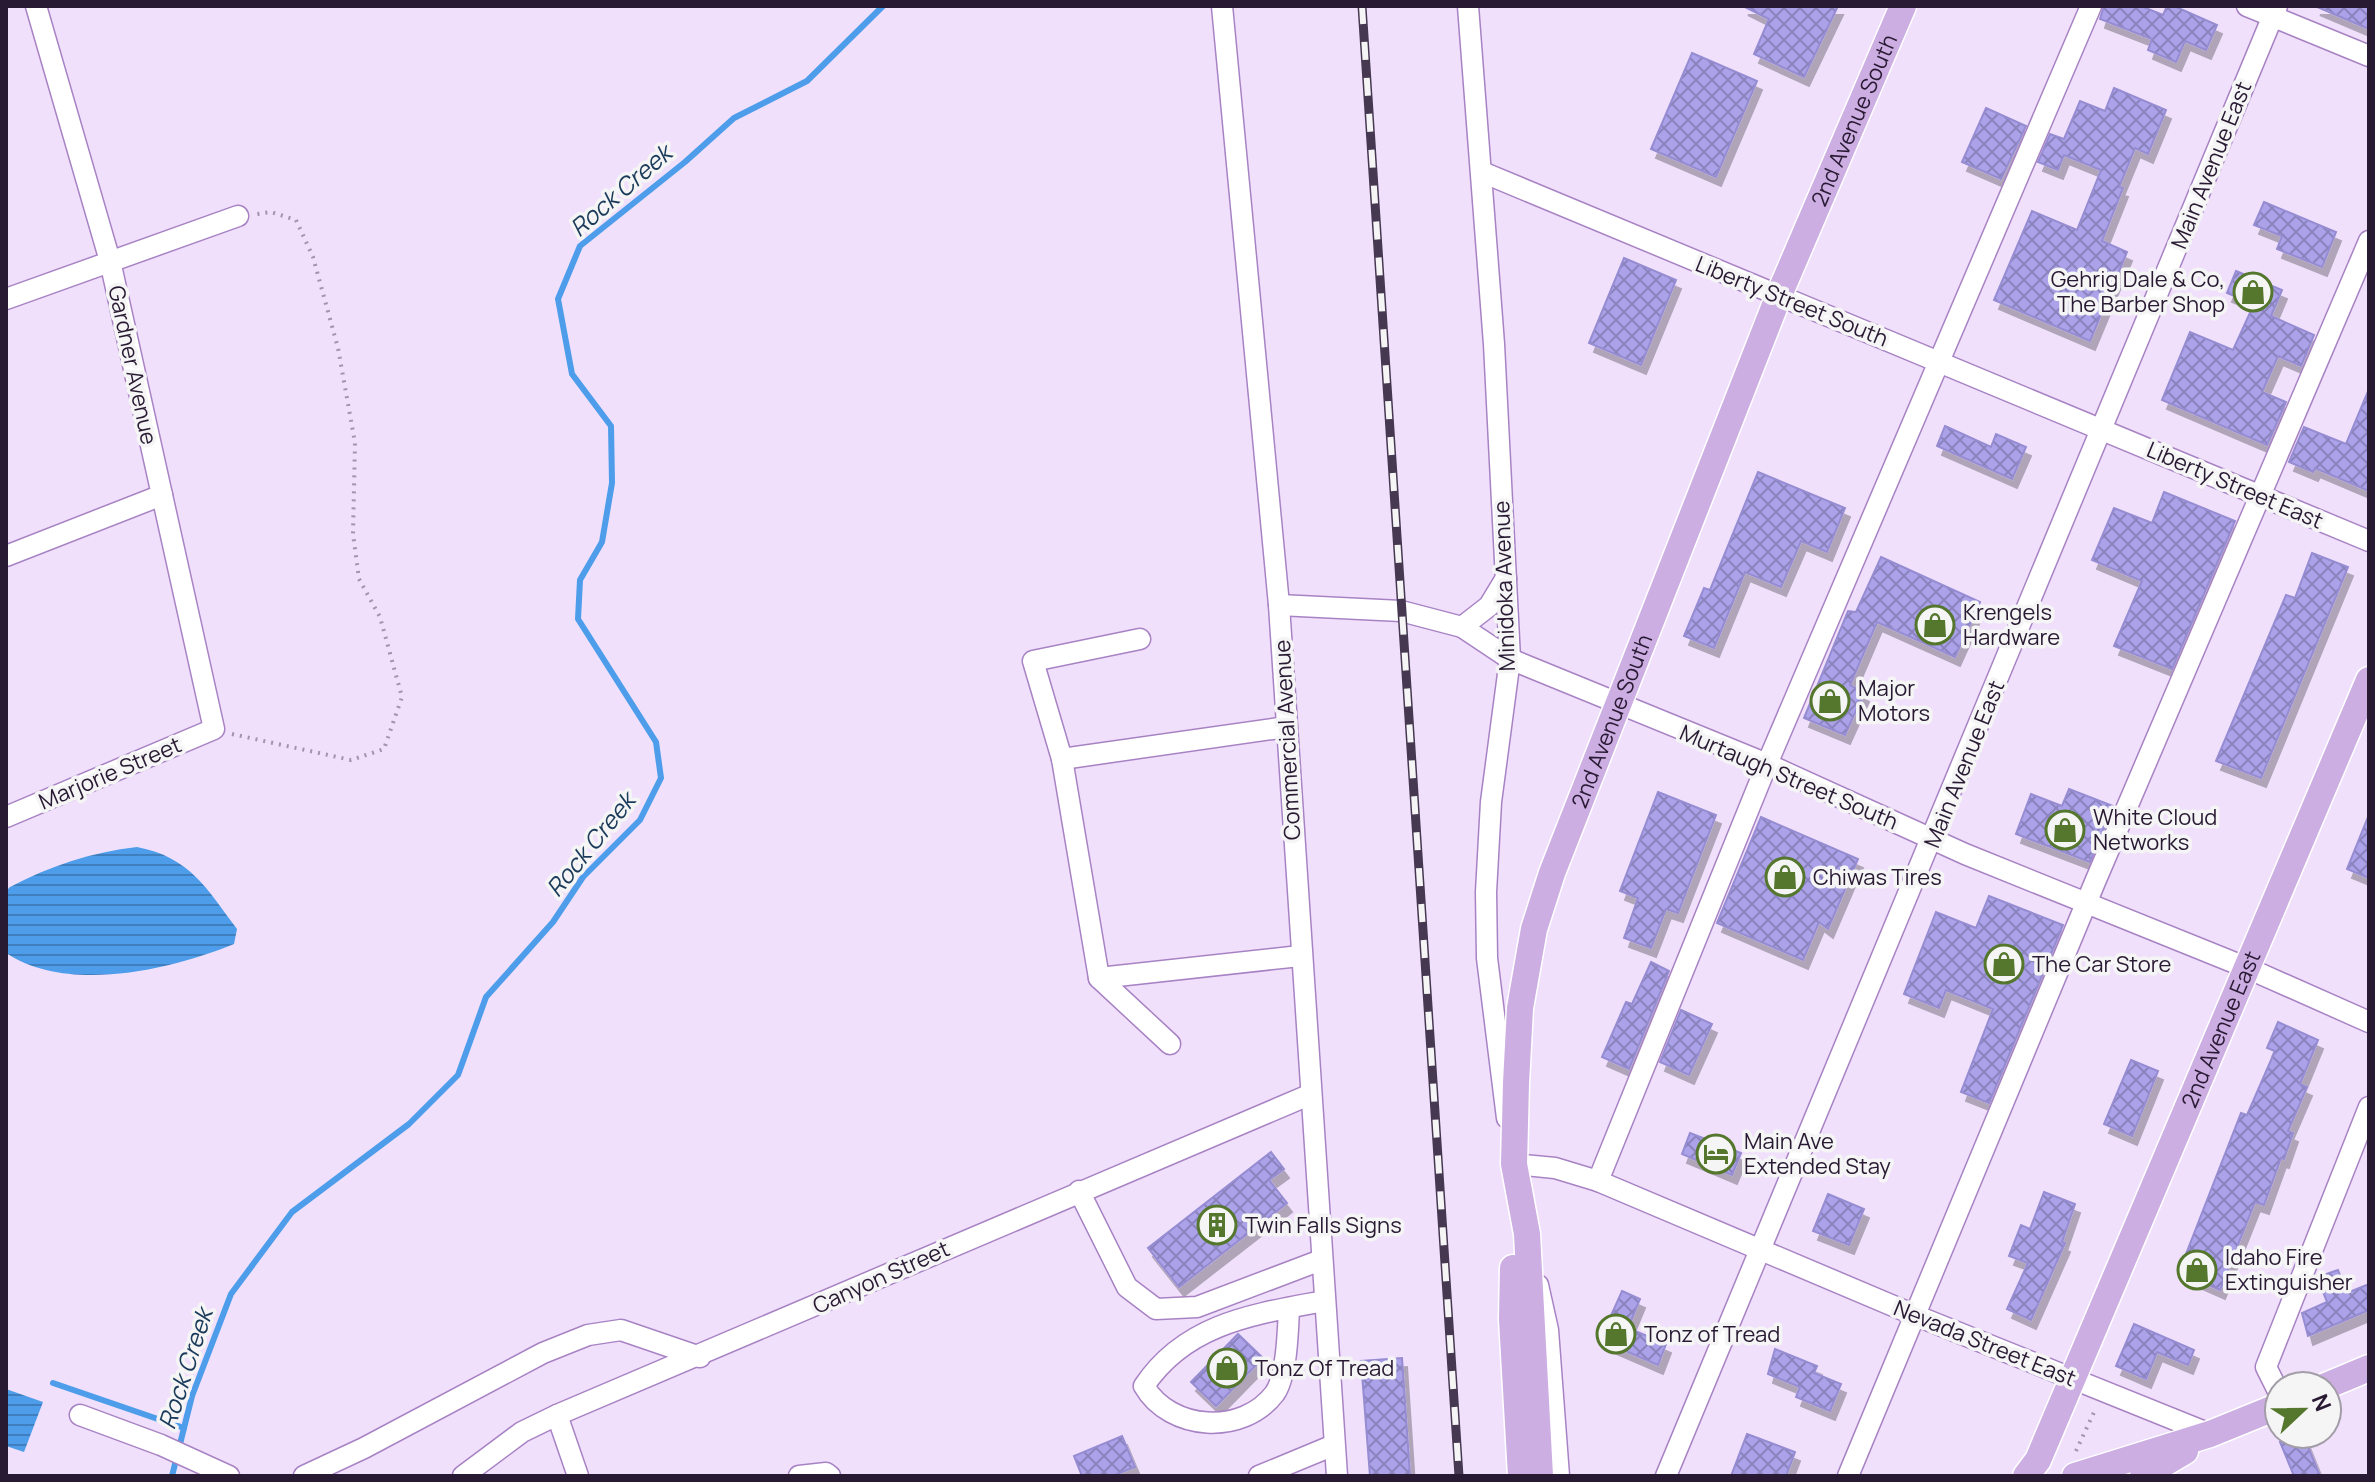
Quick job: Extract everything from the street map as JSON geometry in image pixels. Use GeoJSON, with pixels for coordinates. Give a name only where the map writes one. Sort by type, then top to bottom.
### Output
{"type":"FeatureCollection","features":[{"type":"Feature","properties":{"kind":"main road","name":"2nd Avenue South"},"geometry":{"type":"LineString","coordinates":[[1540,1476],[1527,1234],[1515,1174],[1520,1008],[1534,929],[1552,873],[1779,295],[1903,6]]}},
{"type":"Feature","properties":{"kind":"main road","name":"2nd Avenue East"},"geometry":{"type":"LineString","coordinates":[[2035,1471],[2245,967],[2369,680]]}},
{"type":"Feature","properties":{"kind":"main road"},"geometry":{"type":"LineString","coordinates":[[1515,1174],[1512,1319],[1521,1476]]}},
{"type":"Feature","properties":{"kind":"main road"},"geometry":{"type":"LineString","coordinates":[[2343,1379],[2369,1368]]}},
{"type":"Feature","properties":{"kind":"main road"},"geometry":{"type":"LineString","coordinates":[[2074,1466],[2210,1434],[2263,1412]]}},
{"type":"Feature","properties":{"kind":"main road"},"geometry":{"type":"LineString","coordinates":[[2143,1476],[2210,1434]]}},
{"type":"Feature","properties":{"kind":"street","name":"Gardner Avenue"},"geometry":{"type":"LineString","coordinates":[[36,6],[110,261],[214,729]]}},
{"type":"Feature","properties":{"kind":"street","name":"Commercial Avenue"},"geometry":{"type":"LineString","coordinates":[[1222,6],[1279,605],[1309,1095],[1337,1476]]}},
{"type":"Feature","properties":{"kind":"street","name":"Minidoka Avenue"},"geometry":{"type":"LineString","coordinates":[[1468,6],[1482,172],[1510,659],[1491,802],[1486,892],[1487,958],[1497,1054],[1515,1174]]}},
{"type":"Feature","properties":{"kind":"street"},"geometry":{"type":"LineString","coordinates":[[1598,1181],[1767,764],[2091,6]]}},
{"type":"Feature","properties":{"kind":"street"},"geometry":{"type":"LineString","coordinates":[[2247,6],[2274,11],[2369,56]]}},
{"type":"Feature","properties":{"kind":"street","name":"Main Avenue East"},"geometry":{"type":"LineString","coordinates":[[1666,1474],[1933,839],[2274,11]]}},
{"type":"Feature","properties":{"kind":"street","name":"Liberty Street South"},"geometry":{"type":"LineString","coordinates":[[1482,172],[2102,430]]}},
{"type":"Feature","properties":{"kind":"street"},"geometry":{"type":"LineString","coordinates":[[6,299],[238,216]]}},
{"type":"Feature","properties":{"kind":"street"},"geometry":{"type":"LineString","coordinates":[[1848,1476],[2087,902],[2369,241]]}},
{"type":"Feature","properties":{"kind":"street","name":"Liberty Street East"},"geometry":{"type":"LineString","coordinates":[[2102,430],[2369,541]]}},
{"type":"Feature","properties":{"kind":"street"},"geometry":{"type":"LineString","coordinates":[[6,556],[162,495]]}},
{"type":"Feature","properties":{"kind":"street"},"geometry":{"type":"LineString","coordinates":[[1462,627],[1489,606],[1506,578]]}},
{"type":"Feature","properties":{"kind":"street","name":"Murtaugh Street South"},"geometry":{"type":"LineString","coordinates":[[1279,605],[1401,611],[1462,627],[1510,659],[1767,764],[1933,839],[2245,967],[2369,1022]]}},
{"type":"Feature","properties":{"kind":"street"},"geometry":{"type":"LineString","coordinates":[[1140,639],[1033,661],[1062,759],[1099,978],[1170,1044]]}},
{"type":"Feature","properties":{"kind":"street"},"geometry":{"type":"LineString","coordinates":[[1062,759],[1286,727]]}},
{"type":"Feature","properties":{"kind":"street","name":"Marjorie Street"},"geometry":{"type":"LineString","coordinates":[[6,817],[214,729]]}},
{"type":"Feature","properties":{"kind":"street"},"geometry":{"type":"LineString","coordinates":[[1099,978],[1300,956]]}},
{"type":"Feature","properties":{"kind":"street","name":"Canyon Street"},"geometry":{"type":"LineString","coordinates":[[463,1476],[522,1432],[557,1415],[700,1357],[1079,1191],[1309,1095]]}},
{"type":"Feature","properties":{"kind":"street"},"geometry":{"type":"LineString","coordinates":[[2268,1370],[2266,1367],[2369,1107]]}},
{"type":"Feature","properties":{"kind":"street","name":"Nevada Street East"},"geometry":{"type":"LineString","coordinates":[[1515,1174],[1555,1168],[1598,1181],[1917,1316],[2210,1434]]}},
{"type":"Feature","properties":{"kind":"street"},"geometry":{"type":"LineString","coordinates":[[1079,1191],[1127,1287],[1156,1309],[1197,1307],[1321,1260]]}},
{"type":"Feature","properties":{"kind":"street"},"geometry":{"type":"LineString","coordinates":[[1527,1234],[1548,1330],[1559,1476]]}},
{"type":"Feature","properties":{"kind":"street"},"geometry":{"type":"LineString","coordinates":[[1289,1308],[1287,1347],[1277,1391],[1260,1407],[1230,1424],[1210,1425],[1154,1403],[1144,1386],[1156,1368],[1204,1331],[1239,1317],[1324,1301]]}},
{"type":"Feature","properties":{"kind":"street"},"geometry":{"type":"LineString","coordinates":[[304,1476],[378,1441],[543,1353],[588,1335],[621,1330],[700,1357]]}},
{"type":"Feature","properties":{"kind":"street"},"geometry":{"type":"LineString","coordinates":[[80,1415],[161,1445],[229,1476]]}},
{"type":"Feature","properties":{"kind":"street"},"geometry":{"type":"LineString","coordinates":[[557,1415],[578,1476]]}},
{"type":"Feature","properties":{"kind":"street"},"geometry":{"type":"LineString","coordinates":[[1259,1476],[1334,1445]]}},
{"type":"Feature","properties":{"kind":"street"},"geometry":{"type":"LineString","coordinates":[[799,1476],[826,1473],[830,1476]]}},
{"type":"Feature","properties":{"kind":"path"},"geometry":{"type":"LineString","coordinates":[[214,729],[286,748],[351,760],[384,749],[402,697],[380,617],[359,579],[353,534],[355,443],[338,348],[313,257],[296,220],[271,212],[238,216]]}},
{"type":"Feature","properties":{"kind":"path"},"geometry":{"type":"LineString","coordinates":[[2074,1466],[2097,1406]]}},
{"type":"Feature","properties":{"kind":"water"},"geometry":{"type":"Polygon","coordinates":[[[137,847],[171,858],[196,877],[237,929],[234,944],[180,962],[119,974],[59,973],[31,965],[6,953],[6,891],[10,887],[72,861],[137,847]]]}},
{"type":"Feature","properties":{"kind":"water"},"geometry":{"type":"Polygon","coordinates":[[[6,1389],[43,1402],[24,1452],[6,1446],[6,1389]]]}},
{"type":"Feature","properties":{"kind":"building"},"geometry":{"type":"Polygon","coordinates":[[[1743,6],[1838,6],[1804,77],[1754,54],[1769,19],[1743,6]]]}},
{"type":"Feature","properties":{"kind":"building"},"geometry":{"type":"Polygon","coordinates":[[[2104,6],[2141,6],[2163,15],[2167,6],[2174,6],[2217,25],[2206,50],[2185,41],[2176,62],[2148,50],[2152,39],[2100,19],[2104,6]]]}},
{"type":"Feature","properties":{"kind":"building"},"geometry":{"type":"Polygon","coordinates":[[[2315,6],[2369,6],[2369,29],[2315,6]]]}},
{"type":"Feature","properties":{"kind":"building"},"geometry":{"type":"Polygon","coordinates":[[[1692,53],[1757,81],[1716,177],[1651,149],[1692,53]]]}},
{"type":"Feature","properties":{"kind":"building"},"geometry":{"type":"Polygon","coordinates":[[[2114,88],[2166,110],[2148,154],[2135,148],[2119,187],[2123,188],[2102,241],[2127,252],[2090,341],[1994,300],[2032,211],[2077,230],[2101,170],[2064,155],[2058,170],[2038,162],[2050,134],[2064,139],[2080,101],[2105,111],[2114,88]]]}},
{"type":"Feature","properties":{"kind":"building"},"geometry":{"type":"Polygon","coordinates":[[[1986,108],[2026,126],[2001,179],[1962,162],[1986,108]]]}},
{"type":"Feature","properties":{"kind":"building"},"geometry":{"type":"Polygon","coordinates":[[[2264,202],[2336,232],[2322,267],[2277,249],[2282,236],[2254,225],[2264,202]]]}},
{"type":"Feature","properties":{"kind":"building"},"geometry":{"type":"Polygon","coordinates":[[[1624,258],[1676,280],[1641,365],[1589,343],[1624,258]]]}},
{"type":"Feature","properties":{"kind":"building"},"geometry":{"type":"Polygon","coordinates":[[[2236,271],[2282,290],[2271,316],[2314,335],[2301,366],[2278,356],[2262,392],[2286,402],[2267,445],[2162,400],[2190,332],[2233,350],[2254,304],[2227,293],[2236,271]]]}},
{"type":"Feature","properties":{"kind":"building"},"geometry":{"type":"Polygon","coordinates":[[[2369,389],[2369,491],[2315,468],[2313,472],[2289,462],[2304,427],[2346,444],[2369,389]]]}},
{"type":"Feature","properties":{"kind":"building"},"geometry":{"type":"Polygon","coordinates":[[[1945,426],[1991,447],[1996,434],[2026,447],[2012,479],[1937,446],[1945,426]]]}},
{"type":"Feature","properties":{"kind":"building"},"geometry":{"type":"Polygon","coordinates":[[[1758,472],[1845,508],[1827,552],[1801,541],[1781,587],[1745,572],[1714,648],[1684,636],[1704,588],[1710,590],[1758,472]]]}},
{"type":"Feature","properties":{"kind":"building"},"geometry":{"type":"Polygon","coordinates":[[[2164,492],[2235,521],[2172,669],[2114,646],[2142,581],[2092,560],[2114,508],[2152,523],[2164,492]]]}},
{"type":"Feature","properties":{"kind":"building"},"geometry":{"type":"Polygon","coordinates":[[[2312,553],[2348,567],[2261,778],[2216,761],[2286,595],[2295,598],[2312,553]]]}},
{"type":"Feature","properties":{"kind":"building"},"geometry":{"type":"Polygon","coordinates":[[[1881,557],[1980,602],[1955,657],[1877,622],[1850,685],[1864,693],[1845,735],[1804,718],[1848,611],[1856,612],[1881,557]]]}},
{"type":"Feature","properties":{"kind":"building"},"geometry":{"type":"Polygon","coordinates":[[[2069,789],[2113,806],[2090,862],[2016,834],[2031,794],[2062,806],[2069,789]]]}},
{"type":"Feature","properties":{"kind":"building"},"geometry":{"type":"Polygon","coordinates":[[[1658,792],[1716,815],[1678,913],[1666,909],[1651,948],[1624,938],[1638,898],[1620,891],[1658,792]]]}},
{"type":"Feature","properties":{"kind":"building"},"geometry":{"type":"Polygon","coordinates":[[[1761,817],[1858,859],[1828,929],[1819,922],[1803,960],[1717,923],[1761,817]]]}},
{"type":"Feature","properties":{"kind":"building"},"geometry":{"type":"Polygon","coordinates":[[[2369,817],[2369,878],[2347,869],[2369,817]]]}},
{"type":"Feature","properties":{"kind":"building"},"geometry":{"type":"Polygon","coordinates":[[[1989,896],[2063,925],[1989,1103],[1961,1092],[1993,1009],[1946,990],[1939,1008],[1904,994],[1936,912],[1976,928],[1989,896]]]}},
{"type":"Feature","properties":{"kind":"building"},"geometry":{"type":"Polygon","coordinates":[[[1651,962],[1669,971],[1629,1069],[1602,1057],[1626,1002],[1632,1004],[1651,962]]]}},
{"type":"Feature","properties":{"kind":"building"},"geometry":{"type":"Polygon","coordinates":[[[1681,1010],[1712,1024],[1689,1075],[1660,1062],[1681,1010]]]}},
{"type":"Feature","properties":{"kind":"building"},"geometry":{"type":"Polygon","coordinates":[[[2278,1022],[2318,1040],[2300,1084],[2307,1087],[2288,1131],[2293,1133],[2284,1159],[2281,1158],[2264,1205],[2255,1202],[2220,1290],[2179,1272],[2241,1113],[2247,1115],[2275,1051],[2267,1048],[2278,1022]]]}},
{"type":"Feature","properties":{"kind":"building"},"geometry":{"type":"Polygon","coordinates":[[[2131,1060],[2158,1071],[2132,1136],[2104,1124],[2131,1060]]]}},
{"type":"Feature","properties":{"kind":"building"},"geometry":{"type":"Polygon","coordinates":[[[1690,1133],[1741,1153],[1732,1175],[1682,1154],[1690,1133]]]}},
{"type":"Feature","properties":{"kind":"building","name":"Twin Falls Signs"},"geometry":{"type":"Polygon","coordinates":[[[1271,1152],[1284,1169],[1269,1180],[1287,1203],[1179,1287],[1148,1248],[1271,1152]]]}},
{"type":"Feature","properties":{"kind":"building"},"geometry":{"type":"Polygon","coordinates":[[[2044,1192],[2075,1204],[2062,1242],[2065,1243],[2031,1320],[2007,1309],[2028,1263],[2009,1256],[2021,1225],[2030,1229],[2044,1192]]]}},
{"type":"Feature","properties":{"kind":"building"},"geometry":{"type":"Polygon","coordinates":[[[1828,1194],[1864,1209],[1849,1245],[1813,1231],[1828,1194]]]}},
{"type":"Feature","properties":{"kind":"building"},"geometry":{"type":"Polygon","coordinates":[[[2338,1270],[2347,1293],[2369,1284],[2369,1310],[2308,1336],[2302,1313],[2327,1302],[2317,1277],[2338,1270]]]}},
{"type":"Feature","properties":{"kind":"building"},"geometry":{"type":"Polygon","coordinates":[[[1622,1291],[1640,1299],[1628,1328],[1666,1344],[1658,1365],[1600,1340],[1622,1291]]]}},
{"type":"Feature","properties":{"kind":"building"},"geometry":{"type":"Polygon","coordinates":[[[2134,1324],[2194,1350],[2188,1365],[2157,1352],[2146,1379],[2116,1366],[2134,1324]]]}},
{"type":"Feature","properties":{"kind":"building"},"geometry":{"type":"Polygon","coordinates":[[[1238,1334],[1263,1358],[1216,1406],[1191,1382],[1238,1334]]]}},
{"type":"Feature","properties":{"kind":"building"},"geometry":{"type":"Polygon","coordinates":[[[1775,1349],[1817,1366],[1814,1373],[1841,1384],[1830,1411],[1796,1397],[1800,1387],[1768,1374],[1775,1349]]]}},
{"type":"Feature","properties":{"kind":"building"},"geometry":{"type":"Polygon","coordinates":[[[1402,1358],[1410,1476],[1370,1476],[1361,1361],[1402,1358]]]}},
{"type":"Feature","properties":{"kind":"building"},"geometry":{"type":"Polygon","coordinates":[[[1747,1434],[1795,1452],[1786,1476],[1731,1476],[1747,1434]]]}},
{"type":"Feature","properties":{"kind":"building"},"geometry":{"type":"Polygon","coordinates":[[[1122,1436],[1135,1467],[1112,1476],[1082,1476],[1074,1456],[1122,1436]]]}},
{"type":"Feature","properties":{"kind":"building"},"geometry":{"type":"Polygon","coordinates":[[[2283,1450],[2309,1450],[2320,1476],[2294,1476],[2283,1450]]]}},
{"type":"Feature","properties":{"kind":"waterway","name":"Rock Creek"},"geometry":{"type":"LineString","coordinates":[[172,1476],[192,1396],[231,1294],[292,1212],[409,1124],[458,1075],[486,997],[553,922],[583,877],[640,820],[661,778],[656,742],[578,619],[580,580],[602,542],[612,483],[611,426],[572,374],[558,299],[580,246],[685,162],[734,118],[807,81],[883,6]]}},
{"type":"Feature","properties":{"kind":"waterway"},"geometry":{"type":"LineString","coordinates":[[53,1383],[184,1428]]}},
{"type":"Feature","properties":{"kind":"railway"},"geometry":{"type":"LineString","coordinates":[[1362,6],[1459,1476]]}},
{"type":"Feature","properties":{"kind":"place","name":"Gehrig Dale & Co, The Barber Shop"},"geometry":{"type":"Point","coordinates":[2253,292]}},
{"type":"Feature","properties":{"kind":"place","name":"Krengels Hardware"},"geometry":{"type":"Point","coordinates":[1935,625]}},
{"type":"Feature","properties":{"kind":"place","name":"Major Motors"},"geometry":{"type":"Point","coordinates":[1830,701]}},
{"type":"Feature","properties":{"kind":"place","name":"White Cloud Networks"},"geometry":{"type":"Point","coordinates":[2065,830]}},
{"type":"Feature","properties":{"kind":"place","name":"Chiwas Tires"},"geometry":{"type":"Point","coordinates":[1785,877]}},
{"type":"Feature","properties":{"kind":"place","name":"The Car Store"},"geometry":{"type":"Point","coordinates":[2004,964]}},
{"type":"Feature","properties":{"kind":"place","name":"Main Ave Extended Stay"},"geometry":{"type":"Point","coordinates":[1716,1154]}},
{"type":"Feature","properties":{"kind":"place","name":"Twin Falls Signs"},"geometry":{"type":"Point","coordinates":[1217,1225]}},
{"type":"Feature","properties":{"kind":"place","name":"Idaho Fire Extinguisher"},"geometry":{"type":"Point","coordinates":[2197,1270]}},
{"type":"Feature","properties":{"kind":"place","name":"Tonz of Tread"},"geometry":{"type":"Point","coordinates":[1616,1334]}},
{"type":"Feature","properties":{"kind":"place","name":"Tonz Of Tread"},"geometry":{"type":"Point","coordinates":[1227,1368]}}]}
